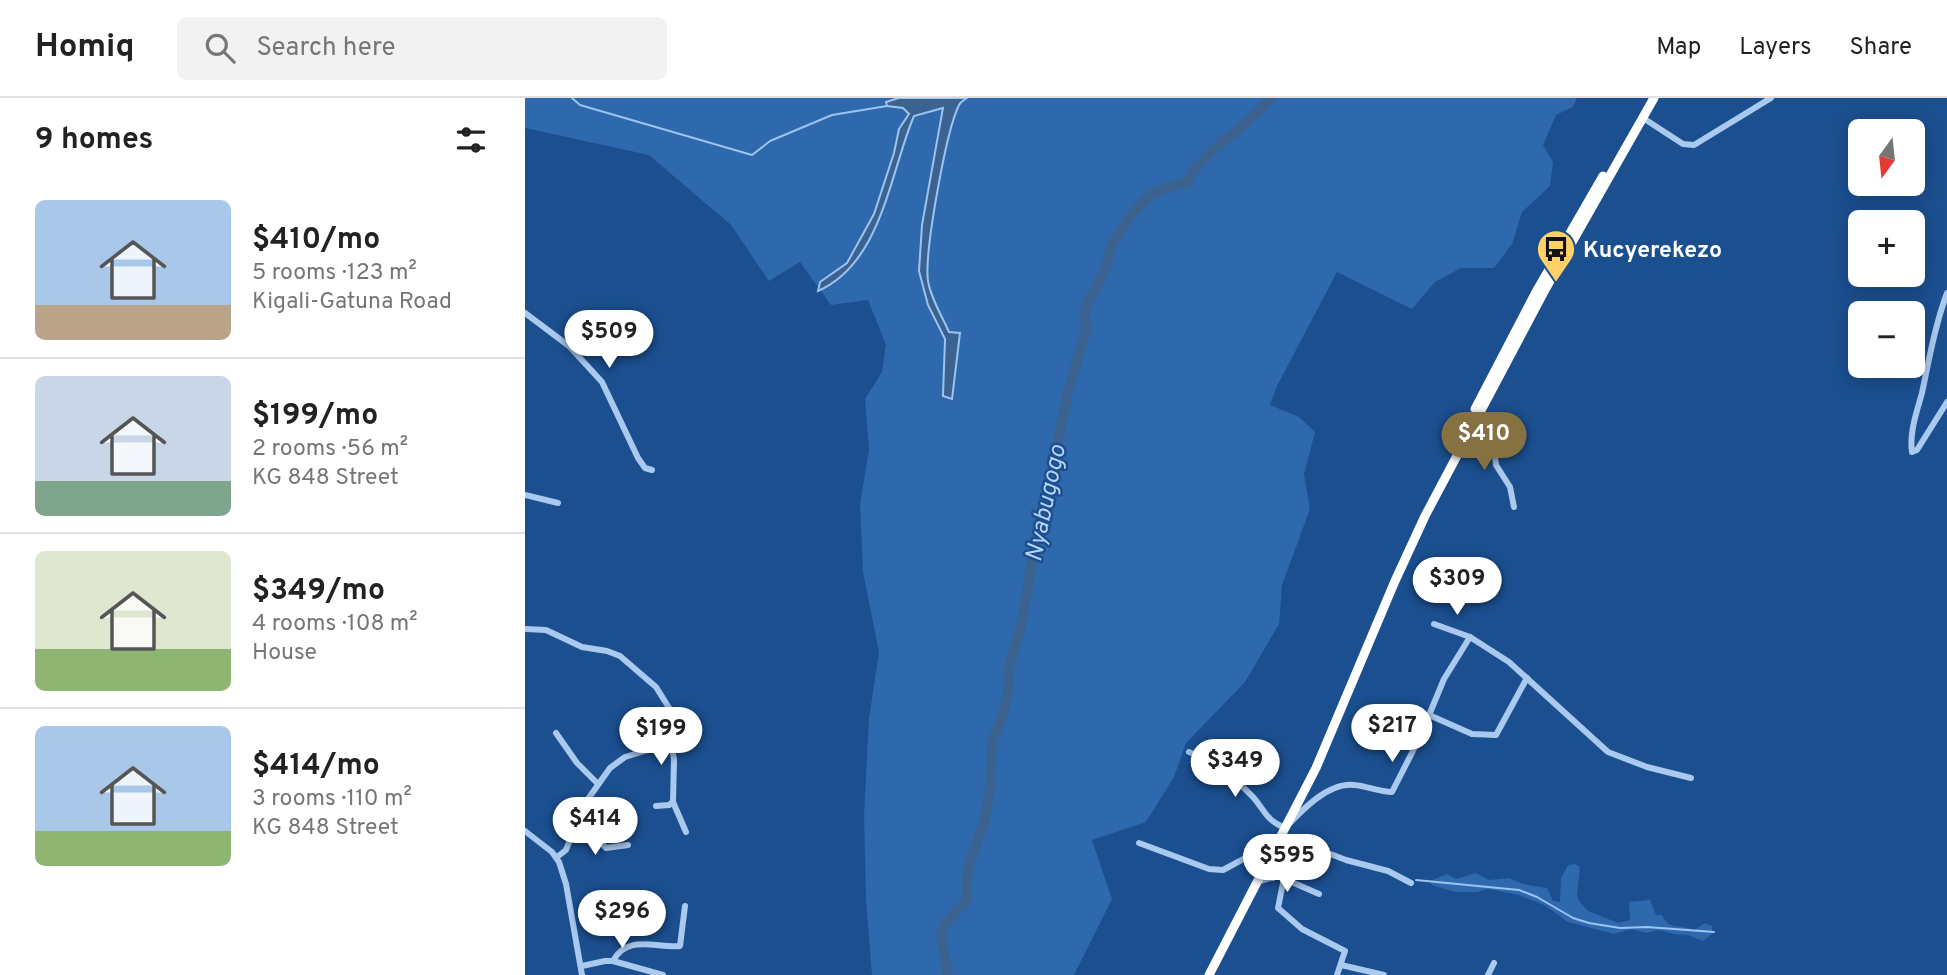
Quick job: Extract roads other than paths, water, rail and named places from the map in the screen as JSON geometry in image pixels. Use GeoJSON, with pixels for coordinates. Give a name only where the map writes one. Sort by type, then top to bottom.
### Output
{"type":"FeatureCollection","features":[{"type":"Feature","properties":{"kind":"highway"},"geometry":{"type":"LineString","coordinates":[[1436,497],[1475,409],[1536,292],[1649,98]]}},
{"type":"Feature","properties":{"kind":"highway"},"geometry":{"type":"LineString","coordinates":[[1209,975],[1333,731],[1395,580],[1436,497],[1546,288],[1654,98]]}},
{"type":"Feature","properties":{"kind":"street"},"geometry":{"type":"LineString","coordinates":[[1643,118],[1683,144],[1694,145],[1771,98]]}},
{"type":"Feature","properties":{"kind":"street"},"geometry":{"type":"LineString","coordinates":[[1947,293],[1940,311],[1916,416],[1911,440],[1912,452],[1917,450],[1947,402]]}},
{"type":"Feature","properties":{"kind":"street"},"geometry":{"type":"LineString","coordinates":[[526,315],[569,346],[602,382],[638,458],[645,468],[652,470]]}},
{"type":"Feature","properties":{"kind":"street"},"geometry":{"type":"LineString","coordinates":[[1473,426],[1494,449],[1496,465],[1510,487],[1514,507]]}},
{"type":"Feature","properties":{"kind":"street"},"geometry":{"type":"LineString","coordinates":[[525,495],[558,502]]}},
{"type":"Feature","properties":{"kind":"street"},"geometry":{"type":"LineString","coordinates":[[1434,624],[1470,638],[1502,657],[1608,752],[1658,770],[1691,778]]}},
{"type":"Feature","properties":{"kind":"street"},"geometry":{"type":"LineString","coordinates":[[525,629],[546,630],[582,647],[619,656],[656,687],[679,723],[680,729],[648,750],[617,762],[583,806],[566,849],[557,858]]}},
{"type":"Feature","properties":{"kind":"street"},"geometry":{"type":"LineString","coordinates":[[1189,752],[1216,764],[1255,799],[1267,818],[1285,828],[1307,804],[1341,787],[1356,785],[1392,792],[1444,679],[1470,638]]}},
{"type":"Feature","properties":{"kind":"street"},"geometry":{"type":"LineString","coordinates":[[1429,715],[1472,734],[1496,735],[1527,678]]}},
{"type":"Feature","properties":{"kind":"street"},"geometry":{"type":"LineString","coordinates":[[555,733],[577,764],[598,784]]}},
{"type":"Feature","properties":{"kind":"street"},"geometry":{"type":"LineString","coordinates":[[670,735],[674,760],[673,802],[686,832]]}},
{"type":"Feature","properties":{"kind":"street"},"geometry":{"type":"LineString","coordinates":[[656,806],[673,802]]}},
{"type":"Feature","properties":{"kind":"street"},"geometry":{"type":"LineString","coordinates":[[579,819],[606,848],[628,845]]}},
{"type":"Feature","properties":{"kind":"street"},"geometry":{"type":"LineString","coordinates":[[525,831],[557,858],[566,884],[582,975]]}},
{"type":"Feature","properties":{"kind":"street"},"geometry":{"type":"LineString","coordinates":[[1139,843],[1209,869],[1223,870],[1279,840]]}},
{"type":"Feature","properties":{"kind":"street"},"geometry":{"type":"LineString","coordinates":[[1273,878],[1294,841],[1356,864],[1388,871],[1412,883]]}},
{"type":"Feature","properties":{"kind":"street"},"geometry":{"type":"LineString","coordinates":[[1256,882],[1278,876],[1319,894]]}},
{"type":"Feature","properties":{"kind":"street"},"geometry":{"type":"LineString","coordinates":[[1284,878],[1278,908],[1302,929],[1345,951],[1337,975]]}},
{"type":"Feature","properties":{"kind":"street"},"geometry":{"type":"LineString","coordinates":[[613,961],[624,947],[644,944],[680,946],[685,906]]}},
{"type":"Feature","properties":{"kind":"street"},"geometry":{"type":"LineString","coordinates":[[582,966],[613,961],[663,975]]}},
{"type":"Feature","properties":{"kind":"street"},"geometry":{"type":"LineString","coordinates":[[1488,975],[1494,962]]}},
{"type":"Feature","properties":{"kind":"street"},"geometry":{"type":"LineString","coordinates":[[1341,965],[1384,975]]}},
{"type":"Feature","properties":{"kind":"waterway"},"geometry":{"type":"LineString","coordinates":[[572,98],[580,105],[752,155],[770,141],[832,115],[887,106]]}},
{"type":"Feature","properties":{"kind":"waterway","name":"Nyabugogo"},"geometry":{"type":"LineString","coordinates":[[948,975],[941,935],[945,924],[966,901],[968,869],[985,820],[991,782],[992,741],[1002,719],[1009,669],[1022,622],[1042,505],[1050,481],[1068,392],[1086,331],[1087,304],[1105,271],[1112,244],[1129,218],[1149,196],[1164,188],[1186,183],[1204,159],[1271,98]]}},
{"type":"Feature","properties":{"kind":"waterway"},"geometry":{"type":"LineString","coordinates":[[1416,880],[1519,890],[1573,918],[1589,923],[1620,928],[1647,927],[1714,932]]}},
{"type":"Feature","properties":{"kind":"place","name":"Kucyerekezo"},"geometry":{"type":"Point","coordinates":[1556,283]}}]}
